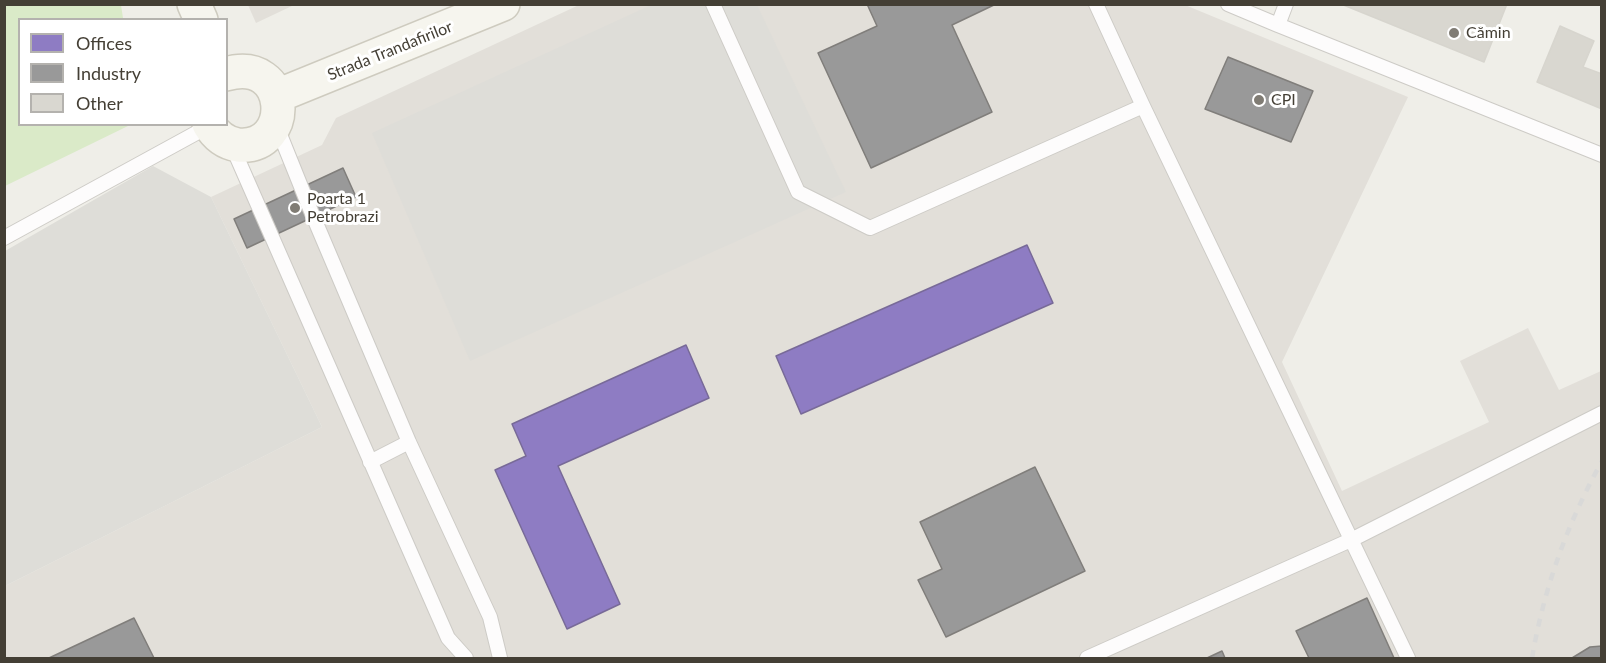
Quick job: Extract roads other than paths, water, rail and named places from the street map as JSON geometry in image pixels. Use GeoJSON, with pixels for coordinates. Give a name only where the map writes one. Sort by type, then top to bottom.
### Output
{"type":"FeatureCollection","features":[{"type":"Feature","properties":{"kind":"main road"},"geometry":{"type":"LineString","coordinates":[[194,4],[200,18]]}},
{"type":"Feature","properties":{"kind":"main road","name":"Strada Trandafirilor"},"geometry":{"type":"LineString","coordinates":[[216,131],[242,145],[262,139],[270,132],[277,110],[503,4]]}},
{"type":"Feature","properties":{"kind":"main road"},"geometry":{"type":"LineString","coordinates":[[228,73],[238,70],[262,77],[272,85],[277,110]]}},
{"type":"Feature","properties":{"kind":"lane"},"geometry":{"type":"LineString","coordinates":[[713,4],[798,192],[870,228],[1143,106]]}},
{"type":"Feature","properties":{"kind":"lane"},"geometry":{"type":"LineString","coordinates":[[1096,4],[1408,658]]}},
{"type":"Feature","properties":{"kind":"lane"},"geometry":{"type":"LineString","coordinates":[[1228,4],[1602,155]]}},
{"type":"Feature","properties":{"kind":"lane"},"geometry":{"type":"LineString","coordinates":[[1278,25],[1286,4]]}},
{"type":"Feature","properties":{"kind":"lane"},"geometry":{"type":"LineString","coordinates":[[277,110],[308,204],[409,442],[490,617],[500,658]]}},
{"type":"Feature","properties":{"kind":"lane"},"geometry":{"type":"LineString","coordinates":[[4,237],[216,131],[370,462],[448,638],[466,658]]}},
{"type":"Feature","properties":{"kind":"lane"},"geometry":{"type":"LineString","coordinates":[[1087,658],[1353,539],[1602,413]]}},
{"type":"Feature","properties":{"kind":"lane"},"geometry":{"type":"LineString","coordinates":[[370,462],[409,442]]}},
{"type":"Feature","properties":{"kind":"railway"},"geometry":{"type":"LineString","coordinates":[[1532,658],[1543,607],[1558,557],[1578,509],[1602,461]]}},
{"type":"Feature","properties":{"kind":"place","name":"Cămin"},"geometry":{"type":"Point","coordinates":[1454,33]}},
{"type":"Feature","properties":{"kind":"place","name":"CPI"},"geometry":{"type":"Point","coordinates":[1259,100]}},
{"type":"Feature","properties":{"kind":"place","name":"Poarta 1 Petrobrazi"},"geometry":{"type":"Point","coordinates":[295,208]}}]}
